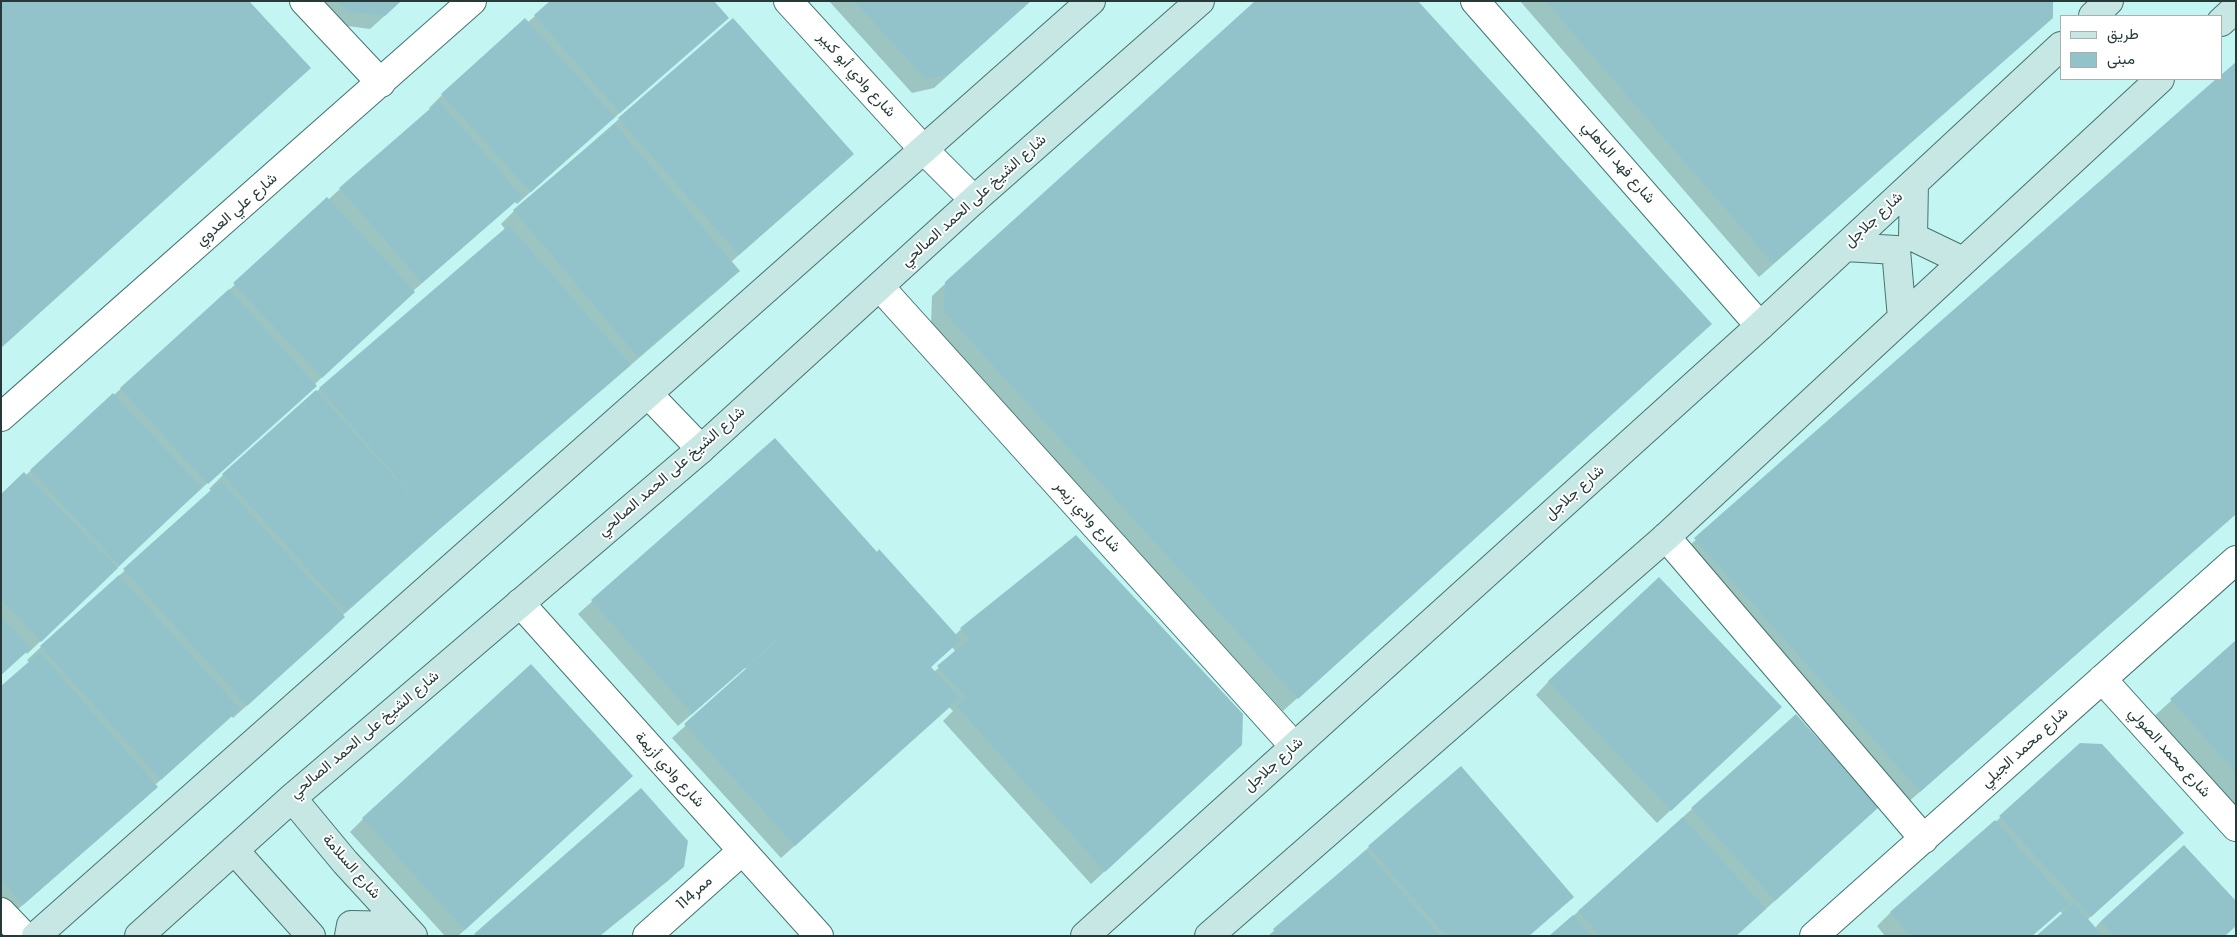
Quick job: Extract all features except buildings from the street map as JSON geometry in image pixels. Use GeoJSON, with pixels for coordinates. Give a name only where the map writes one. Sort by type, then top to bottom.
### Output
{"type":"FeatureCollection","features":[{"type":"Feature","properties":{"kind":"street"},"geometry":{"type":"LineString","coordinates":[[304,1],[381,83]]}},
{"type":"Feature","properties":{"kind":"street","name":"شارع علي العدوي"},"geometry":{"type":"LineString","coordinates":[[1,417],[472,1]]}},
{"type":"Feature","properties":{"kind":"street","name":"شارع وادي أبو كبير"},"geometry":{"type":"LineString","coordinates":[[788,1],[924,150],[974,200]]}},
{"type":"Feature","properties":{"kind":"street"},"geometry":{"type":"LineString","coordinates":[[36,936],[1091,1]]}},
{"type":"Feature","properties":{"kind":"street","name":"شارع الشيخ على الحمد الصالحي"},"geometry":{"type":"LineString","coordinates":[[139,936],[292,798],[701,449],[974,200],[1200,1]]}},
{"type":"Feature","properties":{"kind":"street","name":"شارع فهد الباهلي"},"geometry":{"type":"LineString","coordinates":[[1475,1],[1760,326]]}},
{"type":"Feature","properties":{"kind":"street"},"geometry":{"type":"LineString","coordinates":[[2222,21],[2236,8]]}},
{"type":"Feature","properties":{"kind":"street","name":"شارع جلاجل"},"geometry":{"type":"LineString","coordinates":[[1085,936],[1760,326],[2060,47]]}},
{"type":"Feature","properties":{"kind":"street"},"geometry":{"type":"LineString","coordinates":[[1209,936],[1666,537],[2159,80]]}},
{"type":"Feature","properties":{"kind":"street"},"geometry":{"type":"LineString","coordinates":[[1914,183],[1913,237],[1963,261]]}},
{"type":"Feature","properties":{"kind":"street"},"geometry":{"type":"LineString","coordinates":[[1845,247],[1896,250],[1902,318]]}},
{"type":"Feature","properties":{"kind":"street","name":"شارع وادي زيمر"},"geometry":{"type":"LineString","coordinates":[[880,287],[1294,746]]}},
{"type":"Feature","properties":{"kind":"street"},"geometry":{"type":"LineString","coordinates":[[648,394],[701,449]]}},
{"type":"Feature","properties":{"kind":"street"},"geometry":{"type":"LineString","coordinates":[[1666,537],[1924,839]]}},
{"type":"Feature","properties":{"kind":"street","name":"شارع محمد الجيلي"},"geometry":{"type":"LineString","coordinates":[[1814,936],[1842,927],[1924,839],[2236,560]]}},
{"type":"Feature","properties":{"kind":"street","name":"شارع وادي أزيمة"},"geometry":{"type":"LineString","coordinates":[[520,603],[819,936]]}},
{"type":"Feature","properties":{"kind":"street","name":"شارع محمد الصولي"},"geometry":{"type":"LineString","coordinates":[[2102,680],[2236,827]]}},
{"type":"Feature","properties":{"kind":"street","name":"شارع السلامة"},"geometry":{"type":"LineString","coordinates":[[292,798],[345,862],[408,931]]}},
{"type":"Feature","properties":{"kind":"street"},"geometry":{"type":"LineString","coordinates":[[234,850],[311,936]]}},
{"type":"Feature","properties":{"kind":"street","name":"ممر114"},"geometry":{"type":"LineString","coordinates":[[647,936],[742,851]]}},
{"type":"Feature","properties":{"kind":"street"},"geometry":{"type":"LineString","coordinates":[[1,912],[24,936]]}},
{"type":"Feature","properties":{"kind":"street"},"geometry":{"type":"LineString","coordinates":[[348,936],[351,925],[408,931]]}}]}
